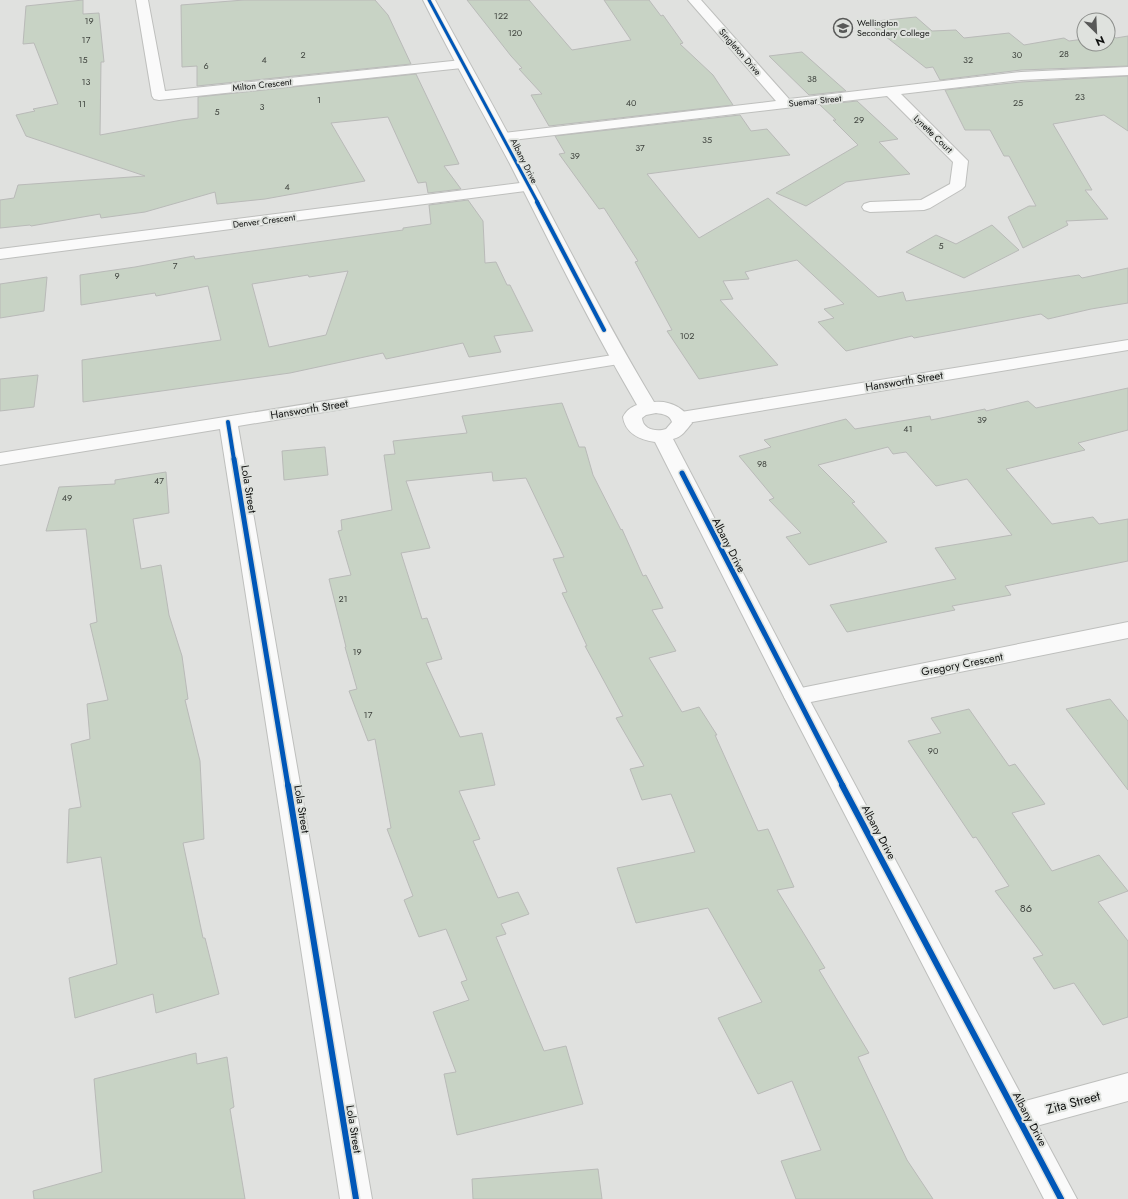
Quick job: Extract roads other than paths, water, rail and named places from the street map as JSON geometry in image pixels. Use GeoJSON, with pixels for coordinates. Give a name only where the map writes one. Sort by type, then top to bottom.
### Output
{"type":"FeatureCollection","features":[{"type":"Feature","properties":{"kind":"street","name":"Milton Crescent"},"geometry":{"type":"LineString","coordinates":[[142,0],[159,96],[462,64]]}},
{"type":"Feature","properties":{"kind":"street","name":"Albany Drive"},"geometry":{"type":"LineString","coordinates":[[429,0],[619,359],[648,408]]}},
{"type":"Feature","properties":{"kind":"street","name":"Singleton Drive"},"geometry":{"type":"LineString","coordinates":[[694,0],[786,104]]}},
{"type":"Feature","properties":{"kind":"street","name":"Suemar Street"},"geometry":{"type":"LineString","coordinates":[[503,138],[1021,76],[1128,71]]}},
{"type":"Feature","properties":{"kind":"street","name":"Lynette Court"},"geometry":{"type":"LineString","coordinates":[[870,207],[924,205],[957,186],[961,161],[891,92]]}},
{"type":"Feature","properties":{"kind":"street","name":"Denver Crescent"},"geometry":{"type":"LineString","coordinates":[[0,254],[528,187]]}},
{"type":"Feature","properties":{"kind":"street","name":"Hansworth Street"},"geometry":{"type":"LineString","coordinates":[[681,418],[1128,345]]}},
{"type":"Feature","properties":{"kind":"street","name":"Hansworth Street"},"geometry":{"type":"LineString","coordinates":[[0,459],[619,359]]}},
{"type":"Feature","properties":{"kind":"street"},"geometry":{"type":"LineString","coordinates":[[648,408],[665,408],[678,414],[682,423],[676,432],[662,436],[654,436],[639,432],[632,423],[632,418],[636,414],[648,408]]}},
{"type":"Feature","properties":{"kind":"street","name":"Lola Street"},"geometry":{"type":"LineString","coordinates":[[228,422],[356,1199]]}},
{"type":"Feature","properties":{"kind":"street","name":"Albany Drive"},"geometry":{"type":"LineString","coordinates":[[662,436],[796,697],[1061,1199]]}},
{"type":"Feature","properties":{"kind":"street","name":"Gregory Crescent"},"geometry":{"type":"LineString","coordinates":[[796,697],[1128,630]]}},
{"type":"Feature","properties":{"kind":"street","name":"Zita Street"},"geometry":{"type":"LineString","coordinates":[[1018,1117],[1128,1087]]}},
{"type":"Feature","properties":{"kind":"place","name":"Wellington Secondary College"},"geometry":{"type":"Point","coordinates":[843,28]}}]}
